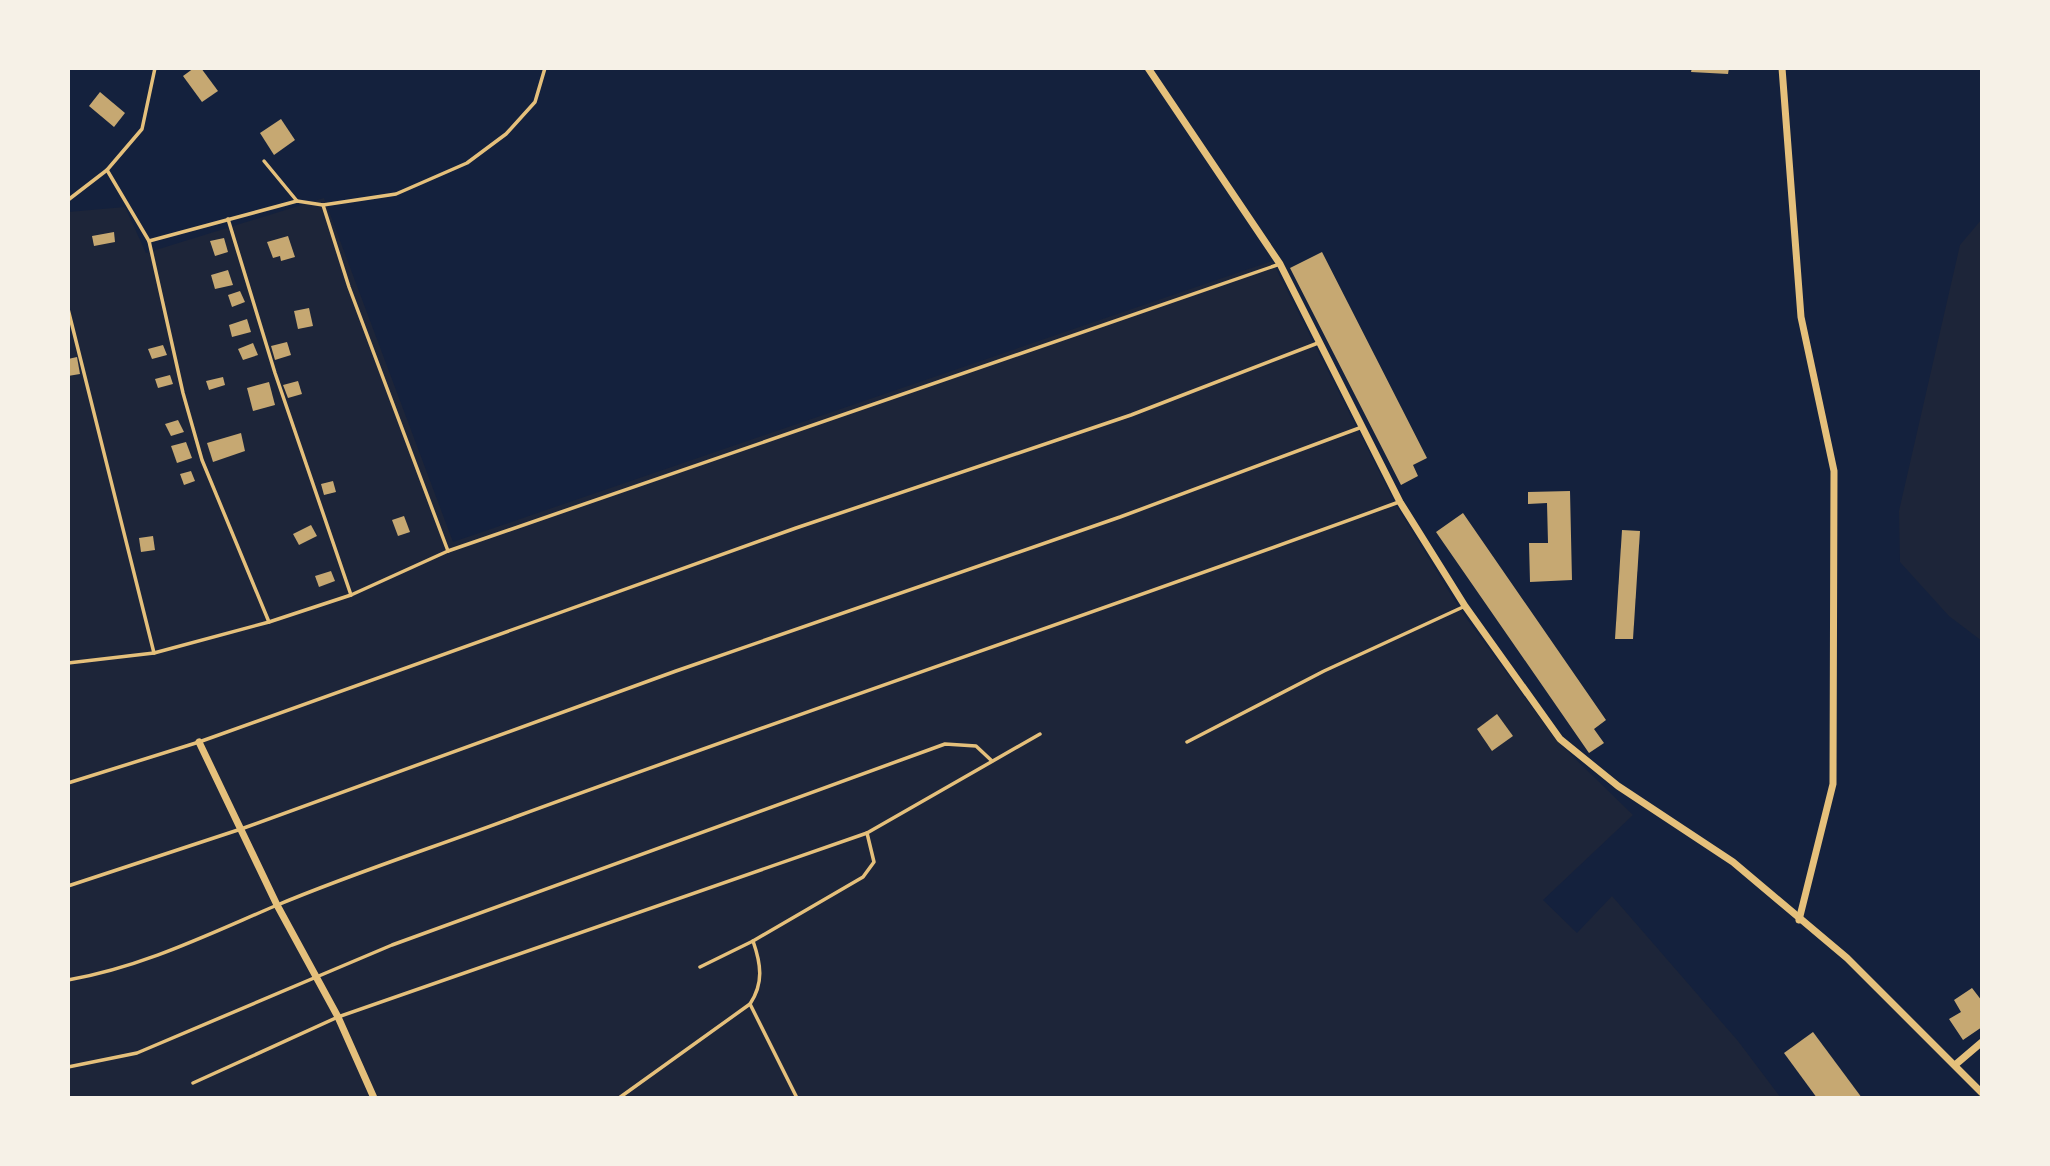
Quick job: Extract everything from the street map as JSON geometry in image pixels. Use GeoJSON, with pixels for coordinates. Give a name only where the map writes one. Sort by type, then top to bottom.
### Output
{"type":"FeatureCollection","features":[{"type":"Feature","properties":{"kind":"street"},"geometry":{"type":"LineString","coordinates":[[1147,68],[1280,264],[1400,502],[1465,606],[1560,739],[1618,786],[1733,862],[1847,958],[1982,1093]]}},
{"type":"Feature","properties":{"kind":"street"},"geometry":{"type":"LineString","coordinates":[[1782,68],[1801,317],[1834,471],[1833,784],[1799,920]]}},
{"type":"Feature","properties":{"kind":"street"},"geometry":{"type":"LineString","coordinates":[[199,742],[277,905],[338,1017],[374,1098]]}},
{"type":"Feature","properties":{"kind":"street"},"geometry":{"type":"LineString","coordinates":[[1955,1065],[1982,1042]]}},
{"type":"Feature","properties":{"kind":"lane"},"geometry":{"type":"LineString","coordinates":[[68,201],[107,170],[142,129],[155,68]]}},
{"type":"Feature","properties":{"kind":"lane"},"geometry":{"type":"LineString","coordinates":[[149,241],[297,201],[323,205],[396,194],[467,163],[506,134],[535,102],[545,68]]}},
{"type":"Feature","properties":{"kind":"lane"},"geometry":{"type":"LineString","coordinates":[[264,161],[297,201]]}},
{"type":"Feature","properties":{"kind":"lane"},"geometry":{"type":"LineString","coordinates":[[107,170],[149,241],[183,393],[202,460],[269,622]]}},
{"type":"Feature","properties":{"kind":"lane"},"geometry":{"type":"LineString","coordinates":[[323,205],[349,287],[448,551]]}},
{"type":"Feature","properties":{"kind":"lane"},"geometry":{"type":"LineString","coordinates":[[228,219],[275,373],[351,594]]}},
{"type":"Feature","properties":{"kind":"lane"},"geometry":{"type":"LineString","coordinates":[[68,663],[154,653],[269,622],[351,594],[448,551],[1280,264]]}},
{"type":"Feature","properties":{"kind":"lane"},"geometry":{"type":"LineString","coordinates":[[68,309],[154,653]]}},
{"type":"Feature","properties":{"kind":"lane"},"geometry":{"type":"LineString","coordinates":[[68,783],[199,742],[796,528],[1132,415],[1320,342]]}},
{"type":"Feature","properties":{"kind":"lane"},"geometry":{"type":"LineString","coordinates":[[68,886],[241,829],[676,671],[1120,517],[1362,427]]}},
{"type":"Feature","properties":{"kind":"lane"},"geometry":{"type":"LineString","coordinates":[[68,981],[96,975],[186,946],[277,905],[674,759],[1152,593],[1400,502]]}},
{"type":"Feature","properties":{"kind":"lane"},"geometry":{"type":"LineString","coordinates":[[1187,742],[1324,671],[1465,606]]}},
{"type":"Feature","properties":{"kind":"lane"},"geometry":{"type":"LineString","coordinates":[[192,1083],[338,1017],[867,833],[1040,734]]}},
{"type":"Feature","properties":{"kind":"lane"},"geometry":{"type":"LineString","coordinates":[[68,1067],[137,1053],[252,1007],[315,976],[392,945],[945,744],[976,746],[992,761]]}},
{"type":"Feature","properties":{"kind":"lane"},"geometry":{"type":"LineString","coordinates":[[700,967],[753,941],[867,872],[874,862],[867,833]]}},
{"type":"Feature","properties":{"kind":"lane"},"geometry":{"type":"LineString","coordinates":[[619,1098],[750,1004],[761,981],[759,960],[753,941]]}},
{"type":"Feature","properties":{"kind":"lane"},"geometry":{"type":"LineString","coordinates":[[750,1004],[797,1098]]}},
{"type":"Feature","properties":{"kind":"shaded area"},"geometry":{"type":"Polygon","coordinates":[[[324,198],[453,542],[1272,261],[1396,505],[1461,611],[1557,741],[1633,815],[1543,900],[1577,933],[1612,896],[1738,1041],[1781,1098],[68,1098],[68,212],[125,207],[146,253],[324,198]]]}},
{"type":"Feature","properties":{"kind":"shaded area"},"geometry":{"type":"Polygon","coordinates":[[[1982,219],[1982,641],[1949,616],[1900,562],[1899,511],[1960,245],[1982,219]]]}},
{"type":"Feature","properties":{"kind":"building"},"geometry":{"type":"Polygon","coordinates":[[[194,68],[201,68],[218,91],[202,102],[183,76],[194,68]]]}},
{"type":"Feature","properties":{"kind":"building"},"geometry":{"type":"Polygon","coordinates":[[[1692,68],[1729,68],[1728,74],[1691,72],[1692,68]]]}},
{"type":"Feature","properties":{"kind":"building"},"geometry":{"type":"Polygon","coordinates":[[[100,92],[125,113],[114,127],[89,106],[100,92]]]}},
{"type":"Feature","properties":{"kind":"building"},"geometry":{"type":"Polygon","coordinates":[[[281,119],[295,140],[274,155],[260,133],[281,119]]]}},
{"type":"Feature","properties":{"kind":"building"},"geometry":{"type":"Polygon","coordinates":[[[114,232],[115,242],[94,246],[92,236],[114,232]]]}},
{"type":"Feature","properties":{"kind":"building"},"geometry":{"type":"Polygon","coordinates":[[[288,236],[295,257],[281,261],[280,256],[273,258],[267,242],[288,236]]]}},
{"type":"Feature","properties":{"kind":"building"},"geometry":{"type":"Polygon","coordinates":[[[224,238],[228,252],[215,256],[210,241],[224,238]]]}},
{"type":"Feature","properties":{"kind":"building"},"geometry":{"type":"Polygon","coordinates":[[[1322,252],[1427,458],[1413,465],[1418,476],[1401,485],[1290,268],[1322,252]]]}},
{"type":"Feature","properties":{"kind":"building"},"geometry":{"type":"Polygon","coordinates":[[[228,270],[233,285],[215,289],[211,275],[228,270]]]}},
{"type":"Feature","properties":{"kind":"building"},"geometry":{"type":"Polygon","coordinates":[[[240,291],[245,302],[232,307],[228,295],[240,291]]]}},
{"type":"Feature","properties":{"kind":"building"},"geometry":{"type":"Polygon","coordinates":[[[309,308],[313,326],[298,329],[294,311],[309,308]]]}},
{"type":"Feature","properties":{"kind":"building"},"geometry":{"type":"Polygon","coordinates":[[[247,319],[251,332],[232,337],[229,325],[247,319]]]}},
{"type":"Feature","properties":{"kind":"building"},"geometry":{"type":"Polygon","coordinates":[[[287,342],[291,355],[275,360],[271,346],[287,342]]]}},
{"type":"Feature","properties":{"kind":"building"},"geometry":{"type":"Polygon","coordinates":[[[253,343],[258,355],[243,360],[238,349],[253,343]]]}},
{"type":"Feature","properties":{"kind":"building"},"geometry":{"type":"Polygon","coordinates":[[[163,345],[167,355],[152,359],[148,349],[163,345]]]}},
{"type":"Feature","properties":{"kind":"building"},"geometry":{"type":"Polygon","coordinates":[[[77,357],[80,374],[68,376],[68,359],[77,357]]]}},
{"type":"Feature","properties":{"kind":"building"},"geometry":{"type":"Polygon","coordinates":[[[170,375],[173,384],[158,388],[155,379],[170,375]]]}},
{"type":"Feature","properties":{"kind":"building"},"geometry":{"type":"Polygon","coordinates":[[[223,377],[225,385],[209,390],[206,381],[223,377]]]}},
{"type":"Feature","properties":{"kind":"building"},"geometry":{"type":"Polygon","coordinates":[[[298,381],[302,394],[288,398],[283,385],[298,381]]]}},
{"type":"Feature","properties":{"kind":"building"},"geometry":{"type":"Polygon","coordinates":[[[269,382],[275,405],[253,411],[247,388],[269,382]]]}},
{"type":"Feature","properties":{"kind":"building"},"geometry":{"type":"Polygon","coordinates":[[[178,420],[184,432],[171,436],[165,424],[178,420]]]}},
{"type":"Feature","properties":{"kind":"building"},"geometry":{"type":"Polygon","coordinates":[[[241,433],[245,451],[213,462],[207,443],[241,433]]]}},
{"type":"Feature","properties":{"kind":"building"},"geometry":{"type":"Polygon","coordinates":[[[186,442],[192,458],[177,463],[171,446],[186,442]]]}},
{"type":"Feature","properties":{"kind":"building"},"geometry":{"type":"Polygon","coordinates":[[[191,471],[195,481],[184,485],[180,474],[191,471]]]}},
{"type":"Feature","properties":{"kind":"building"},"geometry":{"type":"Polygon","coordinates":[[[333,481],[336,492],[324,495],[321,484],[333,481]]]}},
{"type":"Feature","properties":{"kind":"building"},"geometry":{"type":"Polygon","coordinates":[[[1570,491],[1572,580],[1530,582],[1529,543],[1548,543],[1547,503],[1528,504],[1528,492],[1570,491]]]}},
{"type":"Feature","properties":{"kind":"building"},"geometry":{"type":"Polygon","coordinates":[[[1463,513],[1606,720],[1594,729],[1604,743],[1589,753],[1436,532],[1463,513]]]}},
{"type":"Feature","properties":{"kind":"building"},"geometry":{"type":"Polygon","coordinates":[[[404,516],[410,532],[398,536],[392,520],[404,516]]]}},
{"type":"Feature","properties":{"kind":"building"},"geometry":{"type":"Polygon","coordinates":[[[311,525],[317,536],[299,545],[293,534],[311,525]]]}},
{"type":"Feature","properties":{"kind":"building"},"geometry":{"type":"Polygon","coordinates":[[[1622,530],[1640,531],[1633,639],[1615,639],[1622,530]]]}},
{"type":"Feature","properties":{"kind":"building"},"geometry":{"type":"Polygon","coordinates":[[[153,536],[155,550],[141,552],[139,538],[153,536]]]}},
{"type":"Feature","properties":{"kind":"building"},"geometry":{"type":"Polygon","coordinates":[[[331,571],[335,581],[319,587],[315,576],[331,571]]]}},
{"type":"Feature","properties":{"kind":"building"},"geometry":{"type":"Polygon","coordinates":[[[1497,714],[1513,736],[1492,751],[1477,729],[1497,714]]]}},
{"type":"Feature","properties":{"kind":"building"},"geometry":{"type":"Polygon","coordinates":[[[1972,988],[1982,1001],[1982,1027],[1963,1040],[1949,1019],[1961,1012],[1954,1000],[1972,988]]]}},
{"type":"Feature","properties":{"kind":"building"},"geometry":{"type":"Polygon","coordinates":[[[1813,1032],[1862,1098],[1817,1098],[1784,1053],[1813,1032]]]}}]}
